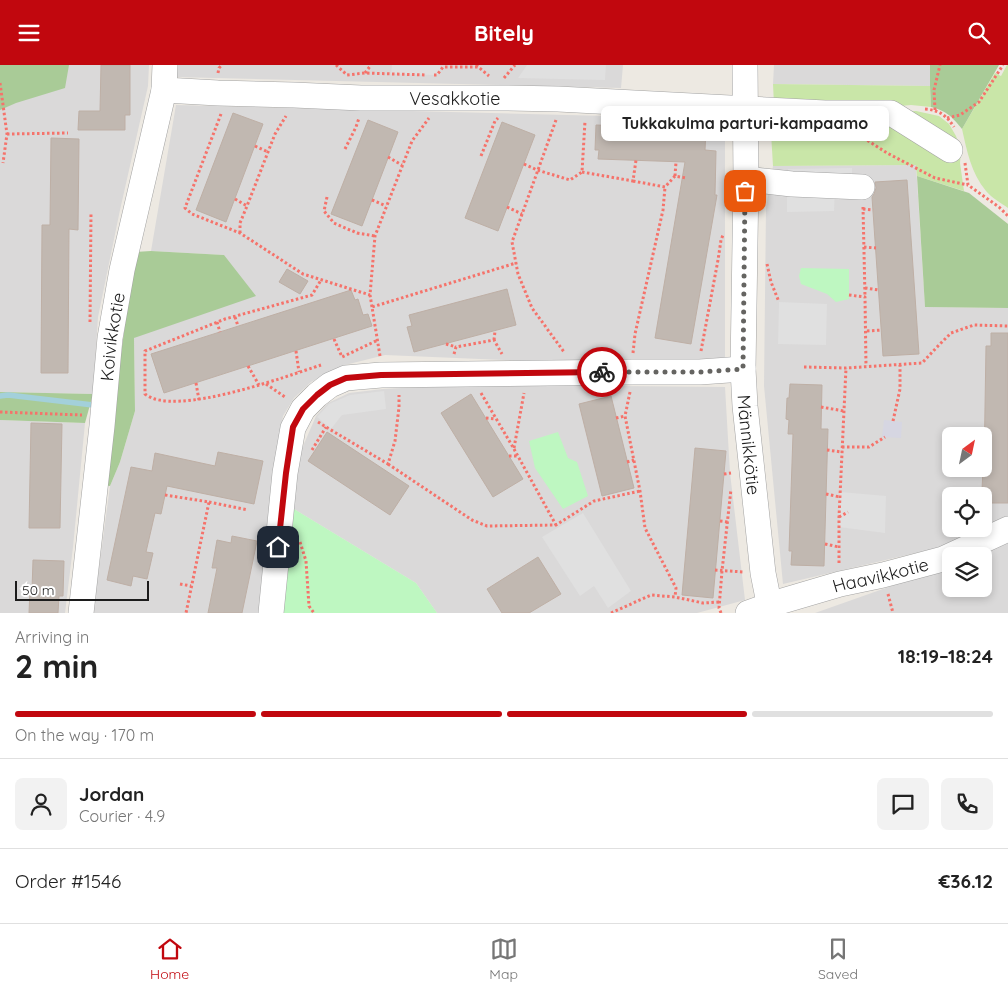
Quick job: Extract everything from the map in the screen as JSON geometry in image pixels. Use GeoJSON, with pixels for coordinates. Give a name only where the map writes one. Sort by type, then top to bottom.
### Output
{"type":"FeatureCollection","features":[{"type":"Feature","properties":{"kind":"street","name":"Koivikkotie"},"geometry":{"type":"LineString","coordinates":[[81,613],[110,338],[122,270],[164,90],[164,65]]}},
{"type":"Feature","properties":{"kind":"street","name":"Männikkötie"},"geometry":{"type":"LineString","coordinates":[[745,65],[746,179],[743,369],[745,406],[764,581],[763,610]]}},
{"type":"Feature","properties":{"kind":"street","name":"Vesakkotie"},"geometry":{"type":"LineString","coordinates":[[164,90],[361,98],[558,99],[825,113],[890,113],[950,149]]}},
{"type":"Feature","properties":{"kind":"street"},"geometry":{"type":"LineString","coordinates":[[746,179],[792,184],[863,198]]}},
{"type":"Feature","properties":{"kind":"street"},"geometry":{"type":"LineString","coordinates":[[272,613],[279,530],[293,427],[303,409],[330,385],[346,378],[390,382],[475,373],[700,372],[743,369]]}},
{"type":"Feature","properties":{"kind":"street","name":"Haavikkotie"},"geometry":{"type":"LineString","coordinates":[[763,610],[840,584],[943,559],[1008,529]]}},
{"type":"Feature","properties":{"kind":"path"},"geometry":{"type":"LineString","coordinates":[[336,65],[347,75],[365,73],[436,75],[443,67],[479,67]]}},
{"type":"Feature","properties":{"kind":"path"},"geometry":{"type":"LineString","coordinates":[[935,110],[934,90],[940,65]]}},
{"type":"Feature","properties":{"kind":"path"},"geometry":{"type":"LineString","coordinates":[[948,118],[960,115],[979,102],[1003,65]]}},
{"type":"Feature","properties":{"kind":"path"},"geometry":{"type":"LineString","coordinates":[[0,83],[7,134],[3,163]]}},
{"type":"Feature","properties":{"kind":"path"},"geometry":{"type":"LineString","coordinates":[[218,93],[226,101],[185,207],[192,214],[240,233],[303,275],[370,295]]}},
{"type":"Feature","properties":{"kind":"path"},"geometry":{"type":"LineString","coordinates":[[558,99],[557,115],[512,242],[518,274],[532,308],[571,361],[572,372]]}},
{"type":"Feature","properties":{"kind":"path"},"geometry":{"type":"LineString","coordinates":[[582,172],[586,101]]}},
{"type":"Feature","properties":{"kind":"path"},"geometry":{"type":"LineString","coordinates":[[240,233],[240,223],[275,134],[288,113]]}},
{"type":"Feature","properties":{"kind":"path"},"geometry":{"type":"LineString","coordinates":[[481,157],[495,121],[500,115]]}},
{"type":"Feature","properties":{"kind":"path"},"geometry":{"type":"LineString","coordinates":[[388,464],[395,441],[399,407],[381,361],[370,295],[375,236],[412,141],[429,118]]}},
{"type":"Feature","properties":{"kind":"path"},"geometry":{"type":"LineString","coordinates":[[345,149],[356,127]]}},
{"type":"Feature","properties":{"kind":"path"},"geometry":{"type":"LineString","coordinates":[[7,134],[68,133]]}},
{"type":"Feature","properties":{"kind":"path"},"geometry":{"type":"LineString","coordinates":[[856,133],[887,153],[935,178],[968,185]]}},
{"type":"Feature","properties":{"kind":"path"},"geometry":{"type":"LineString","coordinates":[[255,146],[268,152]]}},
{"type":"Feature","properties":{"kind":"path"},"geometry":{"type":"LineString","coordinates":[[388,157],[402,165]]}},
{"type":"Feature","properties":{"kind":"path"},"geometry":{"type":"LineString","coordinates":[[634,181],[636,160]]}},
{"type":"Feature","properties":{"kind":"path"},"geometry":{"type":"LineString","coordinates":[[524,164],[570,179],[582,172],[665,187],[675,176],[676,162]]}},
{"type":"Feature","properties":{"kind":"path"},"geometry":{"type":"LineString","coordinates":[[675,176],[686,178]]}},
{"type":"Feature","properties":{"kind":"path"},"geometry":{"type":"LineString","coordinates":[[327,197],[324,211],[334,223],[357,233],[375,236]]}},
{"type":"Feature","properties":{"kind":"path"},"geometry":{"type":"LineString","coordinates":[[863,198],[873,210]]}},
{"type":"Feature","properties":{"kind":"path"},"geometry":{"type":"LineString","coordinates":[[863,198],[866,367]]}},
{"type":"Feature","properties":{"kind":"path"},"geometry":{"type":"LineString","coordinates":[[235,199],[247,206]]}},
{"type":"Feature","properties":{"kind":"path"},"geometry":{"type":"LineString","coordinates":[[372,201],[386,206]]}},
{"type":"Feature","properties":{"kind":"path"},"geometry":{"type":"LineString","coordinates":[[507,207],[522,214]]}},
{"type":"Feature","properties":{"kind":"path"},"geometry":{"type":"LineString","coordinates":[[90,325],[92,212]]}},
{"type":"Feature","properties":{"kind":"path"},"geometry":{"type":"LineString","coordinates":[[700,372],[700,359],[720,240],[724,232]]}},
{"type":"Feature","properties":{"kind":"path"},"geometry":{"type":"LineString","coordinates":[[864,247],[876,248]]}},
{"type":"Feature","properties":{"kind":"path"},"geometry":{"type":"LineString","coordinates":[[766,260],[771,282],[779,302]]}},
{"type":"Feature","properties":{"kind":"path"},"geometry":{"type":"LineString","coordinates":[[372,307],[516,263]]}},
{"type":"Feature","properties":{"kind":"path"},"geometry":{"type":"LineString","coordinates":[[321,280],[312,295],[217,322],[145,351],[145,394],[149,397],[168,402],[208,399],[265,384],[325,363]]}},
{"type":"Feature","properties":{"kind":"path"},"geometry":{"type":"LineString","coordinates":[[865,288],[879,290]]}},
{"type":"Feature","properties":{"kind":"path"},"geometry":{"type":"LineString","coordinates":[[849,295],[866,297]]}},
{"type":"Feature","properties":{"kind":"path"},"geometry":{"type":"LineString","coordinates":[[235,317],[238,326]]}},
{"type":"Feature","properties":{"kind":"path"},"geometry":{"type":"LineString","coordinates":[[217,322],[220,332]]}},
{"type":"Feature","properties":{"kind":"path"},"geometry":{"type":"LineString","coordinates":[[804,367],[846,368],[922,363],[951,333],[974,325],[1008,326]]}},
{"type":"Feature","properties":{"kind":"path"},"geometry":{"type":"LineString","coordinates":[[866,331],[882,330]]}},
{"type":"Feature","properties":{"kind":"path"},"geometry":{"type":"LineString","coordinates":[[495,331],[494,340],[503,355]]}},
{"type":"Feature","properties":{"kind":"path"},"geometry":{"type":"LineString","coordinates":[[334,339],[342,357]]}},
{"type":"Feature","properties":{"kind":"path"},"geometry":{"type":"LineString","coordinates":[[334,360],[378,340]]}},
{"type":"Feature","properties":{"kind":"path"},"geometry":{"type":"LineString","coordinates":[[446,344],[456,347],[494,340]]}},
{"type":"Feature","properties":{"kind":"path"},"geometry":{"type":"LineString","coordinates":[[453,355],[456,347]]}},
{"type":"Feature","properties":{"kind":"path"},"geometry":{"type":"LineString","coordinates":[[296,351],[299,372]]}},
{"type":"Feature","properties":{"kind":"path"},"geometry":{"type":"LineString","coordinates":[[893,421],[900,389],[900,365]]}},
{"type":"Feature","properties":{"kind":"path"},"geometry":{"type":"LineString","coordinates":[[248,366],[259,385]]}},
{"type":"Feature","properties":{"kind":"path"},"geometry":{"type":"LineString","coordinates":[[840,584],[839,517],[846,368]]}},
{"type":"Feature","properties":{"kind":"path"},"geometry":{"type":"LineString","coordinates":[[475,373],[477,386],[556,525]]}},
{"type":"Feature","properties":{"kind":"path"},"geometry":{"type":"LineString","coordinates":[[514,449],[526,385],[525,373]]}},
{"type":"Feature","properties":{"kind":"path"},"geometry":{"type":"LineString","coordinates":[[196,383],[198,399]]}},
{"type":"Feature","properties":{"kind":"path"},"geometry":{"type":"LineString","coordinates":[[265,384],[326,427],[399,471],[472,520],[487,526],[556,525],[594,501],[640,491]]}},
{"type":"Feature","properties":{"kind":"path"},"geometry":{"type":"LineString","coordinates":[[821,407],[844,411]]}},
{"type":"Feature","properties":{"kind":"path"},"geometry":{"type":"LineString","coordinates":[[0,412],[94,415],[102,426]]}},
{"type":"Feature","properties":{"kind":"path"},"geometry":{"type":"LineString","coordinates":[[616,418],[625,416]]}},
{"type":"Feature","properties":{"kind":"path"},"geometry":{"type":"LineString","coordinates":[[486,418],[496,419]]}},
{"type":"Feature","properties":{"kind":"path"},"geometry":{"type":"LineString","coordinates":[[842,447],[869,447],[885,437]]}},
{"type":"Feature","properties":{"kind":"path"},"geometry":{"type":"LineString","coordinates":[[351,448],[353,444]]}},
{"type":"Feature","properties":{"kind":"path"},"geometry":{"type":"LineString","coordinates":[[827,450],[842,452]]}},
{"type":"Feature","properties":{"kind":"path"},"geometry":{"type":"LineString","coordinates":[[509,456],[518,456]]}},
{"type":"Feature","properties":{"kind":"path"},"geometry":{"type":"LineString","coordinates":[[628,462],[634,460]]}},
{"type":"Feature","properties":{"kind":"path"},"geometry":{"type":"LineString","coordinates":[[395,477],[399,471]]}},
{"type":"Feature","properties":{"kind":"path"},"geometry":{"type":"LineString","coordinates":[[724,474],[733,473]]}},
{"type":"Feature","properties":{"kind":"path"},"geometry":{"type":"LineString","coordinates":[[721,613],[722,571],[732,482]]}},
{"type":"Feature","properties":{"kind":"path"},"geometry":{"type":"LineString","coordinates":[[826,494],[840,497]]}},
{"type":"Feature","properties":{"kind":"path"},"geometry":{"type":"LineString","coordinates":[[165,495],[248,510]]}},
{"type":"Feature","properties":{"kind":"path"},"geometry":{"type":"LineString","coordinates":[[186,613],[209,502]]}},
{"type":"Feature","properties":{"kind":"path"},"geometry":{"type":"LineString","coordinates":[[839,517],[848,512]]}},
{"type":"Feature","properties":{"kind":"path"},"geometry":{"type":"LineString","coordinates":[[720,521],[728,521]]}},
{"type":"Feature","properties":{"kind":"path"},"geometry":{"type":"LineString","coordinates":[[279,530],[298,537],[306,561],[309,606],[314,613]]}},
{"type":"Feature","properties":{"kind":"path"},"geometry":{"type":"LineString","coordinates":[[825,544],[839,547]]}},
{"type":"Feature","properties":{"kind":"path"},"geometry":{"type":"LineString","coordinates":[[715,570],[746,572]]}},
{"type":"Feature","properties":{"kind":"path"},"geometry":{"type":"LineString","coordinates":[[180,584],[191,586]]}},
{"type":"Feature","properties":{"kind":"path"},"geometry":{"type":"LineString","coordinates":[[611,613],[651,595],[675,597],[703,603],[720,603]]}},
{"type":"Feature","properties":{"kind":"shaded area"},"geometry":{"type":"Polygon","coordinates":[[[4,65],[149,65],[148,86],[98,317],[93,394],[0,392],[0,98],[4,65]]]}},
{"type":"Feature","properties":{"kind":"shaded area"},"geometry":{"type":"Polygon","coordinates":[[[175,65],[623,65],[621,88],[175,77],[175,65]]]}},
{"type":"Feature","properties":{"kind":"shaded area"},"geometry":{"type":"Polygon","coordinates":[[[392,65],[440,65],[440,70],[437,75],[391,74],[392,65]]]}},
{"type":"Feature","properties":{"kind":"shaded area"},"geometry":{"type":"Polygon","coordinates":[[[527,65],[606,65],[605,80],[518,78],[527,65]]]}},
{"type":"Feature","properties":{"kind":"shaded area"},"geometry":{"type":"Polygon","coordinates":[[[774,65],[930,65],[930,86],[773,84],[774,65]]]}},
{"type":"Feature","properties":{"kind":"shaded area"},"geometry":{"type":"Polygon","coordinates":[[[176,105],[725,119],[725,358],[632,359],[572,363],[385,355],[345,365],[311,382],[294,398],[283,416],[275,466],[264,613],[93,613],[110,486],[120,462],[135,411],[134,338],[224,255],[151,251],[176,105]]]}},
{"type":"Feature","properties":{"kind":"shaded area"},"geometry":{"type":"Polygon","coordinates":[[[916,165],[925,307],[1008,308],[1008,517],[992,524],[992,487],[942,487],[942,537],[962,537],[937,548],[783,584],[764,386],[766,208],[773,166],[916,165]]]}},
{"type":"Feature","properties":{"kind":"shaded area"},"geometry":{"type":"Polygon","coordinates":[[[852,168],[852,187],[835,186],[834,211],[787,212],[788,169],[852,168]]]}},
{"type":"Feature","properties":{"kind":"shaded area"},"geometry":{"type":"Polygon","coordinates":[[[779,302],[827,304],[826,345],[778,344],[779,302]]]}},
{"type":"Feature","properties":{"kind":"shaded area"},"geometry":{"type":"Polygon","coordinates":[[[618,383],[619,386],[725,387],[730,473],[745,600],[697,613],[437,613],[416,583],[289,506],[291,474],[316,416],[328,403],[349,393],[383,389],[476,384],[618,383]]]}},
{"type":"Feature","properties":{"kind":"shaded area"},"geometry":{"type":"Polygon","coordinates":[[[384,391],[386,409],[342,415],[331,429],[317,417],[329,404],[350,395],[384,391]]]}},
{"type":"Feature","properties":{"kind":"shaded area"},"geometry":{"type":"Polygon","coordinates":[[[0,420],[85,423],[65,613],[0,613],[0,420]]]}},
{"type":"Feature","properties":{"kind":"shaded area"},"geometry":{"type":"Polygon","coordinates":[[[884,420],[902,422],[901,438],[882,437],[884,420]]]}},
{"type":"Feature","properties":{"kind":"shaded area"},"geometry":{"type":"Polygon","coordinates":[[[840,492],[886,496],[885,533],[839,527],[840,492]]]}},
{"type":"Feature","properties":{"kind":"shaded area"},"geometry":{"type":"Polygon","coordinates":[[[583,513],[631,591],[608,608],[594,586],[580,596],[542,537],[583,513]]]}},
{"type":"Feature","properties":{"kind":"shaded area"},"geometry":{"type":"Polygon","coordinates":[[[1008,542],[1008,613],[815,613],[942,568],[942,597],[992,597],[992,548],[1008,542]]]}},
{"type":"Feature","properties":{"kind":"green space"},"geometry":{"type":"Polygon","coordinates":[[[0,65],[69,65],[65,88],[16,103],[0,110],[0,65]]]}},
{"type":"Feature","properties":{"kind":"green space"},"geometry":{"type":"Polygon","coordinates":[[[930,65],[999,65],[962,129],[949,115],[931,107],[930,65]]]}},
{"type":"Feature","properties":{"kind":"green space"},"geometry":{"type":"Polygon","coordinates":[[[1007,65],[1008,208],[988,194],[981,184],[970,162],[962,129],[995,73],[1001,76],[1007,65]]]}},
{"type":"Feature","properties":{"kind":"green space"},"geometry":{"type":"Polygon","coordinates":[[[773,84],[930,86],[931,107],[911,105],[889,107],[774,105],[773,84]]]}},
{"type":"Feature","properties":{"kind":"green space"},"geometry":{"type":"Polygon","coordinates":[[[916,111],[939,116],[949,124],[961,150],[960,163],[964,191],[917,176],[916,165],[773,166],[770,116],[916,111]]]}},
{"type":"Feature","properties":{"kind":"green space"},"geometry":{"type":"Polygon","coordinates":[[[917,176],[969,193],[1008,224],[1008,308],[925,307],[917,176]]]}},
{"type":"Feature","properties":{"kind":"green space"},"geometry":{"type":"Polygon","coordinates":[[[151,251],[224,255],[256,296],[134,338],[135,411],[120,462],[110,486],[103,485],[135,252],[151,251]]]}},
{"type":"Feature","properties":{"kind":"green space"},"geometry":{"type":"Polygon","coordinates":[[[801,268],[849,269],[849,299],[836,302],[827,294],[801,284],[799,276],[801,268]]]}},
{"type":"Feature","properties":{"kind":"green space"},"geometry":{"type":"Polygon","coordinates":[[[0,392],[93,394],[85,423],[0,420],[0,392]]]}},
{"type":"Feature","properties":{"kind":"green space"},"geometry":{"type":"Polygon","coordinates":[[[558,432],[568,458],[577,462],[588,496],[563,509],[535,468],[529,441],[558,432]]]}},
{"type":"Feature","properties":{"kind":"green space"},"geometry":{"type":"Polygon","coordinates":[[[289,506],[416,583],[437,613],[281,613],[289,506]]]}},
{"type":"Feature","properties":{"kind":"building"},"geometry":{"type":"Polygon","coordinates":[[[101,65],[130,65],[130,115],[125,115],[125,130],[78,130],[79,111],[100,111],[101,65]]]}},
{"type":"Feature","properties":{"kind":"building"},"geometry":{"type":"Polygon","coordinates":[[[233,113],[263,124],[226,222],[196,210],[233,113]]]}},
{"type":"Feature","properties":{"kind":"building"},"geometry":{"type":"Polygon","coordinates":[[[368,120],[398,132],[362,226],[331,214],[368,120]]]}},
{"type":"Feature","properties":{"kind":"building"},"geometry":{"type":"Polygon","coordinates":[[[502,122],[535,135],[498,231],[465,218],[502,122]]]}},
{"type":"Feature","properties":{"kind":"building"},"geometry":{"type":"Polygon","coordinates":[[[596,125],[706,129],[705,150],[716,151],[715,195],[717,195],[691,344],[655,338],[685,162],[598,159],[599,150],[595,150],[596,125]]]}},
{"type":"Feature","properties":{"kind":"building"},"geometry":{"type":"Polygon","coordinates":[[[51,138],[79,139],[78,230],[69,229],[68,373],[41,373],[42,225],[50,225],[51,138]]]}},
{"type":"Feature","properties":{"kind":"building"},"geometry":{"type":"Polygon","coordinates":[[[907,180],[919,354],[883,356],[872,197],[876,188],[875,182],[907,180]]]}},
{"type":"Feature","properties":{"kind":"building"},"geometry":{"type":"Polygon","coordinates":[[[287,269],[308,281],[300,294],[279,282],[287,269]]]}},
{"type":"Feature","properties":{"kind":"building"},"geometry":{"type":"Polygon","coordinates":[[[507,289],[516,325],[414,352],[407,327],[412,326],[409,315],[507,289]]]}},
{"type":"Feature","properties":{"kind":"building"},"geometry":{"type":"Polygon","coordinates":[[[351,290],[355,300],[358,299],[363,315],[368,314],[372,326],[164,393],[151,354],[351,290]]]}},
{"type":"Feature","properties":{"kind":"building"},"geometry":{"type":"Polygon","coordinates":[[[991,333],[1008,333],[1008,503],[992,503],[992,487],[982,487],[983,477],[992,477],[992,427],[985,427],[986,346],[991,346],[991,333]]]}},
{"type":"Feature","properties":{"kind":"building"},"geometry":{"type":"Polygon","coordinates":[[[790,384],[822,385],[821,429],[828,429],[824,566],[791,565],[792,551],[789,551],[793,434],[788,434],[789,420],[786,419],[790,384]]]}},
{"type":"Feature","properties":{"kind":"building"},"geometry":{"type":"Polygon","coordinates":[[[471,394],[523,479],[493,497],[441,413],[471,394]]]}},
{"type":"Feature","properties":{"kind":"building"},"geometry":{"type":"Polygon","coordinates":[[[611,396],[634,488],[602,496],[579,404],[611,396]]]}},
{"type":"Feature","properties":{"kind":"building"},"geometry":{"type":"Polygon","coordinates":[[[31,423],[62,424],[60,528],[29,528],[31,423]]]}},
{"type":"Feature","properties":{"kind":"building"},"geometry":{"type":"Polygon","coordinates":[[[327,432],[409,486],[390,515],[308,461],[327,432]]]}},
{"type":"Feature","properties":{"kind":"building"},"geometry":{"type":"Polygon","coordinates":[[[695,448],[726,451],[713,598],[682,595],[695,448]]]}},
{"type":"Feature","properties":{"kind":"building"},"geometry":{"type":"Polygon","coordinates":[[[218,452],[263,461],[254,504],[167,486],[161,514],[155,513],[146,552],[153,553],[147,579],[133,576],[131,586],[107,580],[131,467],[152,471],[155,453],[215,466],[218,452]]]}},
{"type":"Feature","properties":{"kind":"building"},"geometry":{"type":"Polygon","coordinates":[[[232,536],[257,541],[242,613],[208,613],[217,568],[212,568],[217,540],[231,543],[232,536]]]}},
{"type":"Feature","properties":{"kind":"building"},"geometry":{"type":"Polygon","coordinates":[[[538,557],[561,594],[529,613],[502,613],[487,589],[538,557]]]}},
{"type":"Feature","properties":{"kind":"building"},"geometry":{"type":"Polygon","coordinates":[[[33,560],[64,561],[63,596],[59,596],[58,613],[29,613],[33,560]]]}},
{"type":"Feature","properties":{"kind":"waterway"},"geometry":{"type":"LineString","coordinates":[[0,396],[8,395],[93,405]]}},
{"type":"Feature","properties":{"kind":"way so far"},"geometry":{"type":"LineString","coordinates":[[602,372],[700,372],[743,369],[745,191]]}},
{"type":"Feature","properties":{"kind":"place","name":"Tukkakulma parturi-kampaamo"},"geometry":{"type":"Point","coordinates":[745,191]}},
{"type":"Feature","properties":{"kind":"route"},"geometry":{"type":"LineString","coordinates":[[278,547],[293,427],[303,409],[330,385],[346,378],[381,375],[602,372]]}}]}
